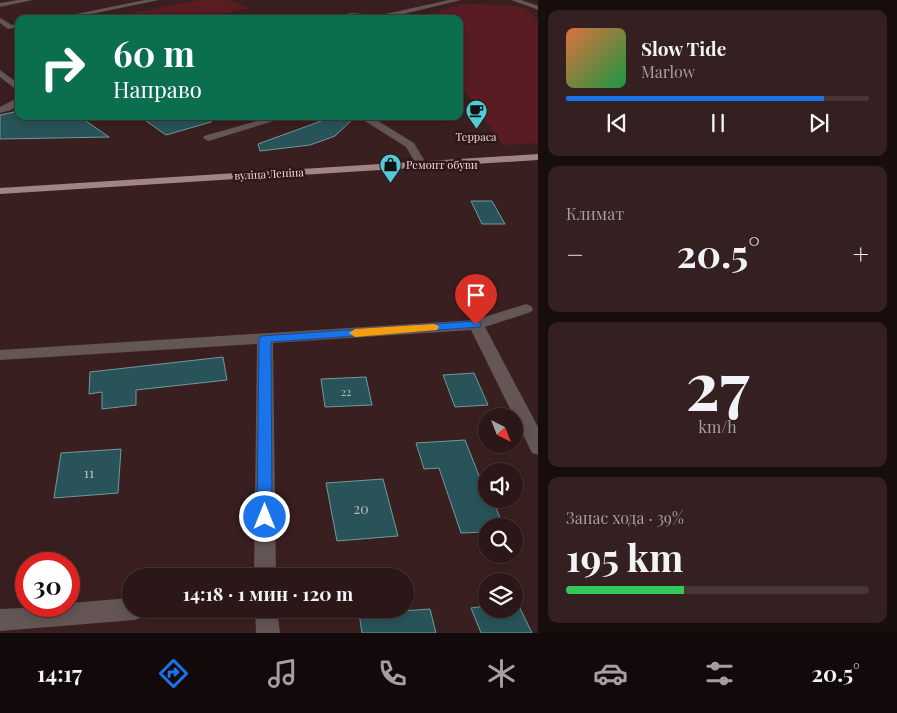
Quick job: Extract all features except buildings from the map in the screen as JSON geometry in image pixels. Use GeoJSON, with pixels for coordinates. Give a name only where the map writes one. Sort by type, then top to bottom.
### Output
{"type":"FeatureCollection","features":[{"type":"Feature","properties":{"kind":"main road","name":"вуліца Леніна"},"geometry":{"type":"LineString","coordinates":[[0,191],[538,157]]}},
{"type":"Feature","properties":{"kind":"street"},"geometry":{"type":"LineString","coordinates":[[0,5],[30,0]]}},
{"type":"Feature","properties":{"kind":"street"},"geometry":{"type":"LineString","coordinates":[[121,0],[131,4]]}},
{"type":"Feature","properties":{"kind":"street"},"geometry":{"type":"LineString","coordinates":[[73,15],[156,0]]}},
{"type":"Feature","properties":{"kind":"street"},"geometry":{"type":"LineString","coordinates":[[390,15],[458,0]]}},
{"type":"Feature","properties":{"kind":"street"},"geometry":{"type":"LineString","coordinates":[[514,0],[538,8]]}},
{"type":"Feature","properties":{"kind":"street"},"geometry":{"type":"LineString","coordinates":[[347,15],[360,15]]}},
{"type":"Feature","properties":{"kind":"street"},"geometry":{"type":"LineString","coordinates":[[0,20],[15,26]]}},
{"type":"Feature","properties":{"kind":"street"},"geometry":{"type":"LineString","coordinates":[[0,73],[15,86]]}},
{"type":"Feature","properties":{"kind":"street"},"geometry":{"type":"LineString","coordinates":[[0,110],[8,108],[15,103]]}},
{"type":"Feature","properties":{"kind":"street"},"geometry":{"type":"LineString","coordinates":[[208,138],[271,120]]}},
{"type":"Feature","properties":{"kind":"street"},"geometry":{"type":"LineString","coordinates":[[370,120],[410,146],[422,165]]}},
{"type":"Feature","properties":{"kind":"street"},"geometry":{"type":"LineString","coordinates":[[0,355],[476,325],[526,310]]}},
{"type":"Feature","properties":{"kind":"street"},"geometry":{"type":"LineString","coordinates":[[476,325],[538,448]]}},
{"type":"Feature","properties":{"kind":"street"},"geometry":{"type":"LineString","coordinates":[[265,339],[265,568]]}},
{"type":"Feature","properties":{"kind":"street"},"geometry":{"type":"LineString","coordinates":[[0,620],[122,610]]}},
{"type":"Feature","properties":{"kind":"street"},"geometry":{"type":"LineString","coordinates":[[267,618],[268,633]]}},
{"type":"Feature","properties":{"kind":"shaded area"},"geometry":{"type":"Polygon","coordinates":[[[199,0],[229,0],[249,8],[216,15],[123,15],[199,0]]]}},
{"type":"Feature","properties":{"kind":"shaded area"},"geometry":{"type":"Polygon","coordinates":[[[461,4],[501,5],[525,8],[538,21],[538,143],[503,145],[463,88],[463,15],[427,15],[461,4]]]}},
{"type":"Feature","properties":{"kind":"slow traffic"},"geometry":{"type":"LineString","coordinates":[[355,333],[433,327]]}},
{"type":"Feature","properties":{"kind":"place","name":"Терраса"},"geometry":{"type":"Point","coordinates":[476,130]}},
{"type":"Feature","properties":{"kind":"place","name":"Ремонт обуви"},"geometry":{"type":"Point","coordinates":[390,184]}},
{"type":"Feature","properties":{"kind":"route"},"geometry":{"type":"LineString","coordinates":[[265,517],[265,339],[476,325]]}}]}
